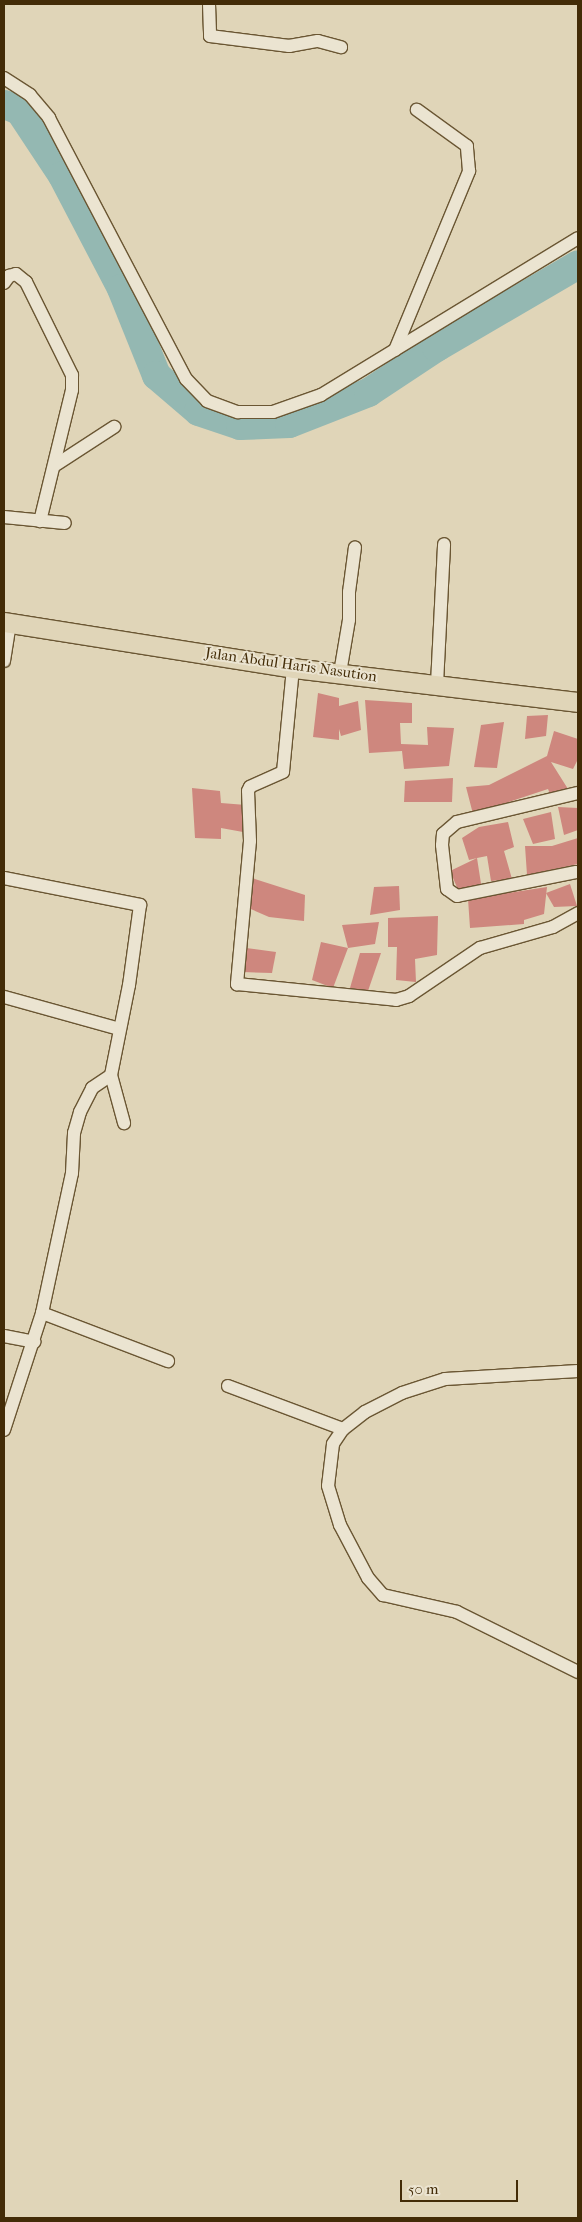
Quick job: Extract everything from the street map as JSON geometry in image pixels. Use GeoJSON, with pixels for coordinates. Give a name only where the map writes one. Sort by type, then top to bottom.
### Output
{"type":"FeatureCollection","features":[{"type":"Feature","properties":{"kind":"main road","name":"Jalan Abdul Haris Nasution"},"geometry":{"type":"LineString","coordinates":[[7,623],[293,668],[578,702]]}},
{"type":"Feature","properties":{"kind":"street"},"geometry":{"type":"LineString","coordinates":[[209,4],[210,36],[294,46],[318,41],[341,47]]}},
{"type":"Feature","properties":{"kind":"street"},"geometry":{"type":"LineString","coordinates":[[4,78],[30,95],[49,118],[176,362],[191,386],[207,401],[238,412],[255,414],[293,407],[347,381],[578,238]]}},
{"type":"Feature","properties":{"kind":"street"},"geometry":{"type":"LineString","coordinates":[[395,350],[470,166],[470,152],[464,142],[416,110]]}},
{"type":"Feature","properties":{"kind":"street"},"geometry":{"type":"LineString","coordinates":[[4,283],[13,274],[22,277],[70,368],[72,390],[40,521]]}},
{"type":"Feature","properties":{"kind":"street"},"geometry":{"type":"LineString","coordinates":[[54,466],[114,427]]}},
{"type":"Feature","properties":{"kind":"street"},"geometry":{"type":"LineString","coordinates":[[4,517],[65,523]]}},
{"type":"Feature","properties":{"kind":"street"},"geometry":{"type":"LineString","coordinates":[[437,684],[444,544]]}},
{"type":"Feature","properties":{"kind":"street"},"geometry":{"type":"LineString","coordinates":[[340,673],[349,620],[349,592],[355,547]]}},
{"type":"Feature","properties":{"kind":"street"},"geometry":{"type":"LineString","coordinates":[[4,661],[7,623]]}},
{"type":"Feature","properties":{"kind":"street"},"geometry":{"type":"LineString","coordinates":[[293,668],[283,772],[248,791],[250,842],[242,907],[245,920],[237,984],[396,1000],[409,996],[480,948],[553,927],[578,913]]}},
{"type":"Feature","properties":{"kind":"street"},"geometry":{"type":"LineString","coordinates":[[576,872],[457,896],[446,889],[442,845],[443,834],[456,822],[578,793]]}},
{"type":"Feature","properties":{"kind":"street"},"geometry":{"type":"LineString","coordinates":[[4,878],[139,904],[129,985],[110,1075],[124,1123]]}},
{"type":"Feature","properties":{"kind":"street"},"geometry":{"type":"LineString","coordinates":[[4,997],[119,1029]]}},
{"type":"Feature","properties":{"kind":"street"},"geometry":{"type":"LineString","coordinates":[[4,1430],[42,1313],[72,1174],[74,1133],[80,1112],[92,1088],[110,1075]]}},
{"type":"Feature","properties":{"kind":"street"},"geometry":{"type":"LineString","coordinates":[[42,1313],[168,1361]]}},
{"type":"Feature","properties":{"kind":"street"},"geometry":{"type":"LineString","coordinates":[[4,1336],[34,1342]]}},
{"type":"Feature","properties":{"kind":"street"},"geometry":{"type":"LineString","coordinates":[[578,1372],[446,1379],[421,1384],[365,1412],[343,1429],[333,1444],[329,1464],[332,1506],[376,1590],[392,1599],[466,1616],[578,1672]]}},
{"type":"Feature","properties":{"kind":"street"},"geometry":{"type":"LineString","coordinates":[[228,1386],[343,1429]]}},
{"type":"Feature","properties":{"kind":"building"},"geometry":{"type":"Polygon","coordinates":[[[318,693],[339,698],[339,706],[358,701],[361,730],[341,736],[339,729],[339,740],[313,737],[318,693]]]}},
{"type":"Feature","properties":{"kind":"building"},"geometry":{"type":"Polygon","coordinates":[[[365,700],[412,703],[412,723],[400,723],[401,744],[428,745],[427,727],[454,728],[449,766],[404,769],[402,751],[369,753],[365,700]]]}},
{"type":"Feature","properties":{"kind":"building"},"geometry":{"type":"Polygon","coordinates":[[[548,715],[546,736],[525,739],[527,716],[548,715]]]}},
{"type":"Feature","properties":{"kind":"building"},"geometry":{"type":"Polygon","coordinates":[[[504,722],[497,768],[474,767],[481,725],[504,722]]]}},
{"type":"Feature","properties":{"kind":"building"},"geometry":{"type":"Polygon","coordinates":[[[554,731],[578,739],[578,759],[573,769],[551,762],[568,789],[550,794],[548,789],[473,814],[466,787],[489,785],[547,756],[554,731]]]}},
{"type":"Feature","properties":{"kind":"building"},"geometry":{"type":"Polygon","coordinates":[[[453,778],[452,802],[404,802],[405,781],[453,778]]]}},
{"type":"Feature","properties":{"kind":"building"},"geometry":{"type":"Polygon","coordinates":[[[192,788],[220,791],[221,803],[246,805],[243,832],[221,828],[221,839],[195,838],[192,788]]]}},
{"type":"Feature","properties":{"kind":"building"},"geometry":{"type":"Polygon","coordinates":[[[558,807],[578,808],[578,830],[564,835],[558,807]]]}},
{"type":"Feature","properties":{"kind":"building"},"geometry":{"type":"Polygon","coordinates":[[[551,812],[555,839],[533,844],[523,819],[551,812]]]}},
{"type":"Feature","properties":{"kind":"building"},"geometry":{"type":"Polygon","coordinates":[[[508,822],[514,847],[504,851],[512,879],[491,881],[487,856],[469,860],[462,838],[479,827],[508,822]]]}},
{"type":"Feature","properties":{"kind":"building"},"geometry":{"type":"Polygon","coordinates":[[[578,838],[578,864],[527,875],[525,846],[552,846],[578,838]]]}},
{"type":"Feature","properties":{"kind":"building"},"geometry":{"type":"Polygon","coordinates":[[[477,858],[482,890],[459,892],[450,871],[477,858]]]}},
{"type":"Feature","properties":{"kind":"building"},"geometry":{"type":"Polygon","coordinates":[[[252,878],[305,895],[304,921],[269,917],[244,906],[252,878]]]}},
{"type":"Feature","properties":{"kind":"building"},"geometry":{"type":"Polygon","coordinates":[[[570,884],[577,906],[554,907],[546,893],[570,884]]]}},
{"type":"Feature","properties":{"kind":"building"},"geometry":{"type":"Polygon","coordinates":[[[399,886],[400,910],[370,915],[374,887],[399,886]]]}},
{"type":"Feature","properties":{"kind":"building"},"geometry":{"type":"Polygon","coordinates":[[[547,887],[544,914],[524,920],[524,924],[470,928],[468,899],[547,887]]]}},
{"type":"Feature","properties":{"kind":"building"},"geometry":{"type":"Polygon","coordinates":[[[438,916],[437,955],[415,959],[416,982],[396,980],[397,947],[388,947],[388,918],[438,916]]]}},
{"type":"Feature","properties":{"kind":"building"},"geometry":{"type":"Polygon","coordinates":[[[379,922],[375,944],[348,948],[342,925],[379,922]]]}},
{"type":"Feature","properties":{"kind":"building"},"geometry":{"type":"Polygon","coordinates":[[[321,942],[348,948],[333,988],[312,980],[321,942]]]}},
{"type":"Feature","properties":{"kind":"building"},"geometry":{"type":"Polygon","coordinates":[[[246,948],[276,952],[272,973],[242,972],[246,948]]]}},
{"type":"Feature","properties":{"kind":"building"},"geometry":{"type":"Polygon","coordinates":[[[360,953],[381,953],[368,991],[350,988],[360,953]]]}},
{"type":"Feature","properties":{"kind":"waterway"},"geometry":{"type":"LineString","coordinates":[[4,104],[19,110],[62,175],[121,288],[156,375],[198,411],[240,425],[289,423],[368,392],[436,347],[578,264]]}}]}
